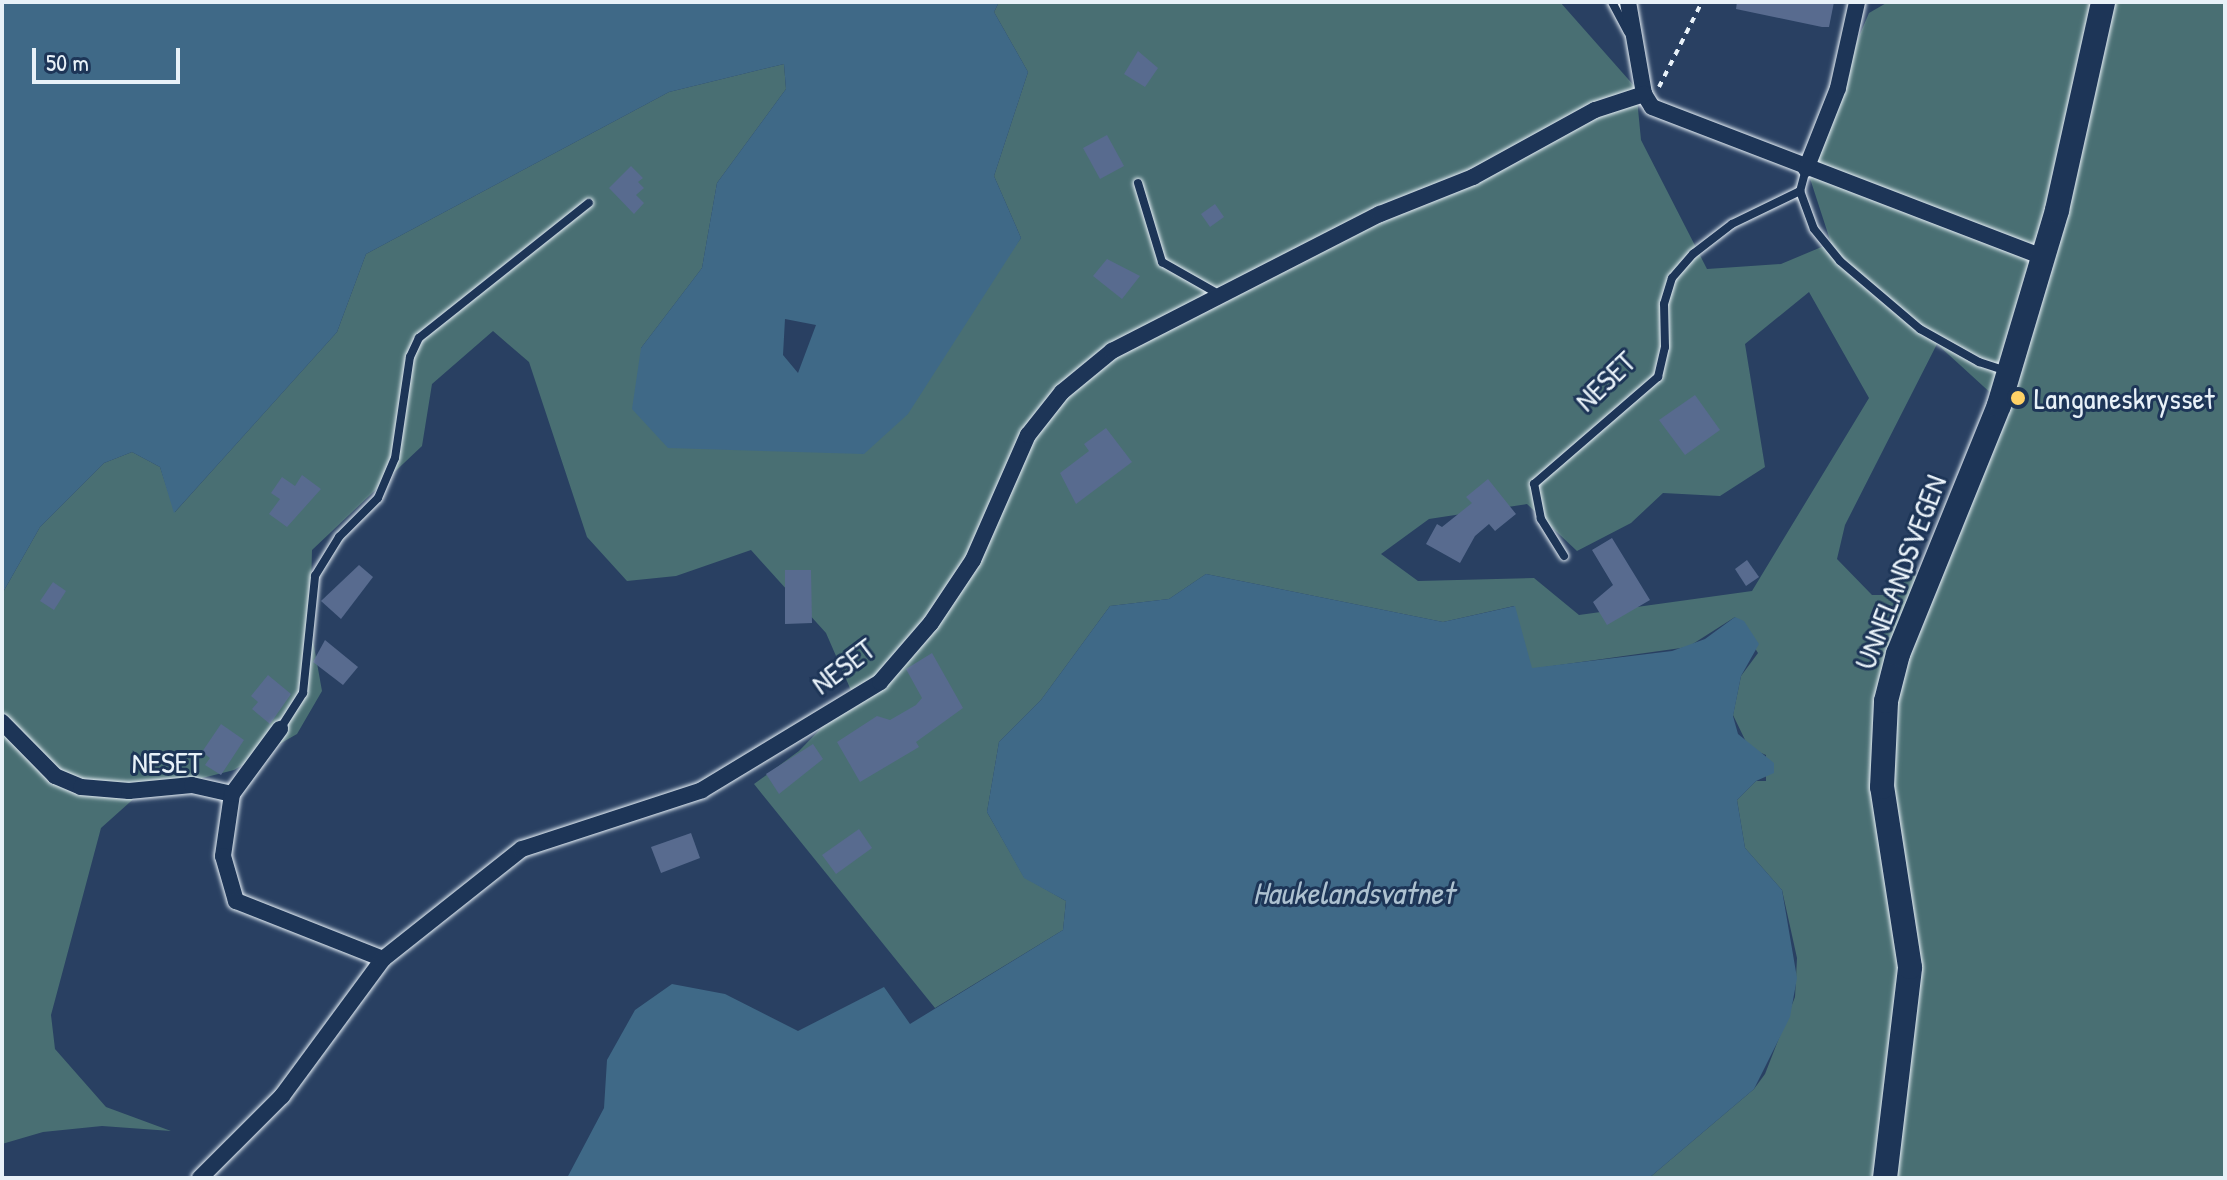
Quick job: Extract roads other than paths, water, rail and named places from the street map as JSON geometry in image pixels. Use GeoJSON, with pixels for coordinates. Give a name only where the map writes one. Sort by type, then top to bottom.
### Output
{"type":"FeatureCollection","features":[{"type":"Feature","properties":{"kind":"main road","name":"UNNELANDSVEGEN"},"geometry":{"type":"LineString","coordinates":[[1885,1178],[1910,967],[1882,787],[1886,701],[1898,654],[1999,405],[2043,257],[2103,2]]}},
{"type":"Feature","properties":{"kind":"street"},"geometry":{"type":"LineString","coordinates":[[1628,2],[1646,98],[1685,123],[2043,257]]}},
{"type":"Feature","properties":{"kind":"street"},"geometry":{"type":"LineString","coordinates":[[1806,169],[1838,88],[1857,2]]}},
{"type":"Feature","properties":{"kind":"street","name":"NESET"},"geometry":{"type":"LineString","coordinates":[[200,1178],[282,1096],[383,959],[522,849],[702,790],[880,682],[931,623],[973,560],[1028,435],[1062,392],[1112,351],[1224,297],[1380,214],[1473,177],[1595,110],[1646,98]]}},
{"type":"Feature","properties":{"kind":"street","name":"NESET"},"geometry":{"type":"LineString","coordinates":[[2,722],[55,776],[81,787],[129,791],[192,785],[232,794],[223,856],[236,901],[383,959]]}},
{"type":"Feature","properties":{"kind":"street"},"geometry":{"type":"LineString","coordinates":[[232,794],[280,729]]}},
{"type":"Feature","properties":{"kind":"lane"},"geometry":{"type":"LineString","coordinates":[[1612,2],[1637,51]]}},
{"type":"Feature","properties":{"kind":"lane"},"geometry":{"type":"LineString","coordinates":[[1806,169],[1800,191],[1814,229],[1840,261],[1920,329],[1979,362],[2008,371]]}},
{"type":"Feature","properties":{"kind":"lane"},"geometry":{"type":"LineString","coordinates":[[1138,183],[1162,262],[1181,278],[1224,297]]}},
{"type":"Feature","properties":{"kind":"lane","name":"NESET"},"geometry":{"type":"LineString","coordinates":[[1564,556],[1541,519],[1534,484],[1658,377],[1665,347],[1664,304],[1672,278],[1693,254],[1732,224],[1800,191]]}},
{"type":"Feature","properties":{"kind":"lane"},"geometry":{"type":"LineString","coordinates":[[280,729],[303,693],[315,576],[339,537],[378,498],[395,458],[410,357],[419,338],[589,203]]}},
{"type":"Feature","properties":{"kind":"water"},"geometry":{"type":"Polygon","coordinates":[[[2,2],[999,2],[994,12],[1028,72],[994,176],[1021,238],[908,414],[864,454],[668,448],[632,409],[641,348],[702,268],[717,183],[786,89],[784,64],[669,92],[366,254],[337,332],[174,513],[160,467],[132,452],[104,463],[40,527],[2,594],[2,2]],[[785,319],[783,355],[798,373],[816,325],[785,319]]]}},
{"type":"Feature","properties":{"kind":"water","name":"Haukelandsvatnet"},"geometry":{"type":"Polygon","coordinates":[[[1206,574],[1443,622],[1515,606],[1532,668],[1672,651],[1705,639],[1735,617],[1744,621],[1759,644],[1741,676],[1733,716],[1738,734],[1774,763],[1774,773],[1756,781],[1737,800],[1745,848],[1782,890],[1797,978],[1790,1017],[1754,1089],[1649,1178],[567,1178],[604,1108],[607,1060],[635,1010],[672,984],[725,994],[798,1031],[884,987],[910,1024],[1063,930],[1066,901],[1024,878],[987,812],[999,742],[1041,700],[1110,606],[1169,599],[1206,574]]]}},
{"type":"Feature","properties":{"kind":"place","name":"Langaneskrysset"},"geometry":{"type":"Point","coordinates":[2018,398]}}]}
